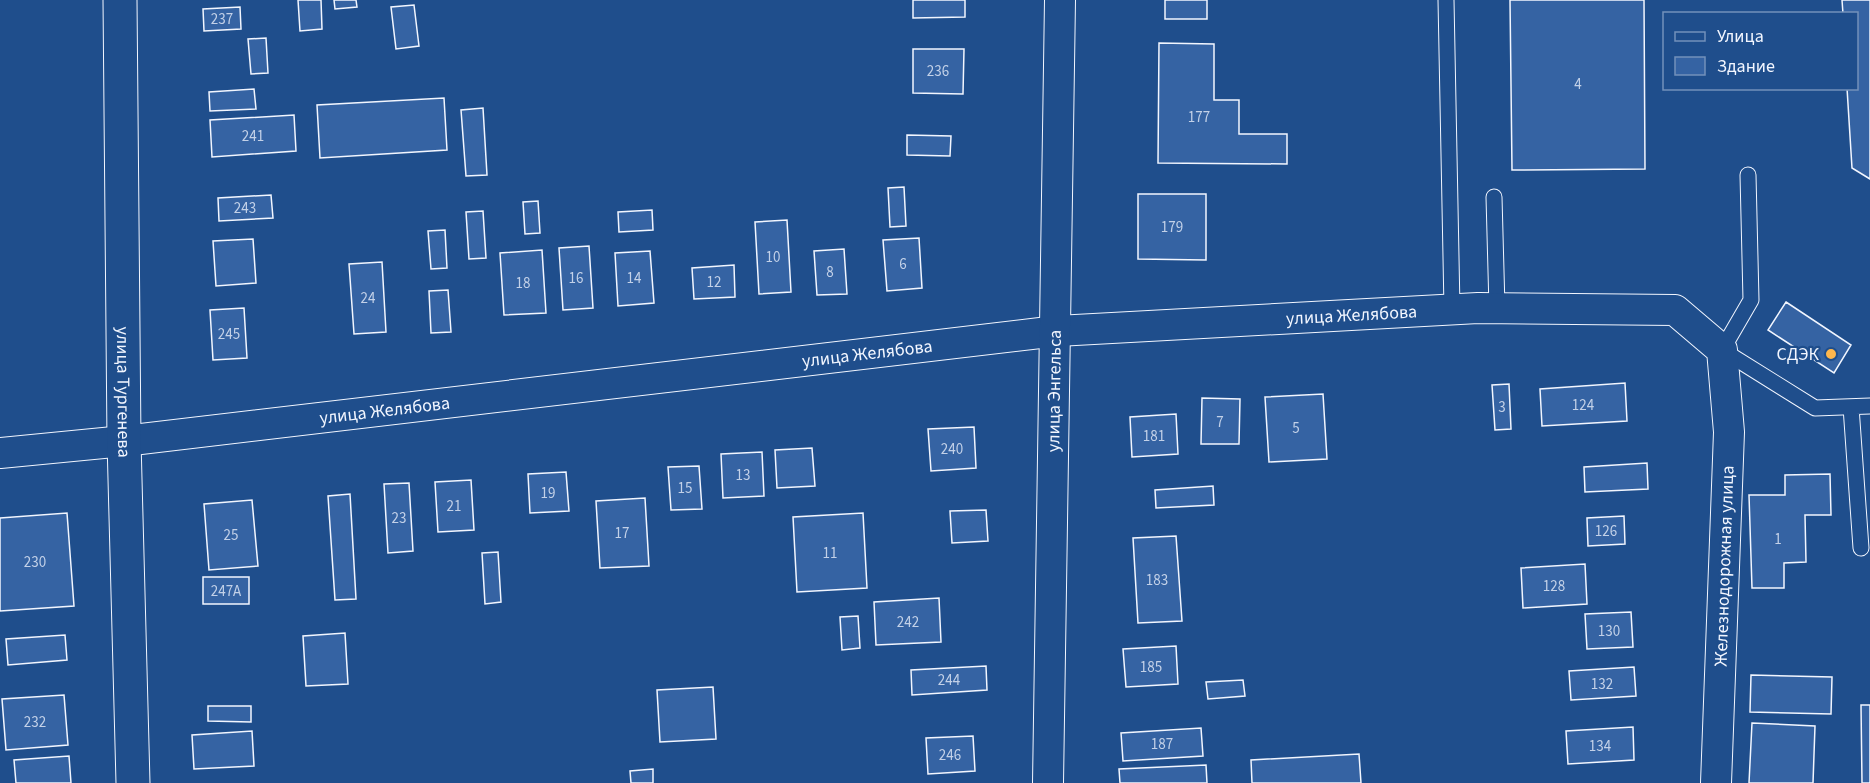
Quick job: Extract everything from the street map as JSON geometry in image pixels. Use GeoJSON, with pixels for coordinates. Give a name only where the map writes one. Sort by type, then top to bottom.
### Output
{"type":"FeatureCollection","features":[{"type":"Feature","properties":{"kind":"main road","name":"улица Тургенева"},"geometry":{"type":"LineString","coordinates":[[120,0],[124,441],[133,783]]}},
{"type":"Feature","properties":{"kind":"street","name":"улица Энгельса"},"geometry":{"type":"LineString","coordinates":[[1048,783],[1057,331],[1060,0]]}},
{"type":"Feature","properties":{"kind":"street","name":"улица Желябова"},"geometry":{"type":"LineString","coordinates":[[0,453],[124,441],[1057,331],[1452,309],[1675,310],[1722,350]]}},
{"type":"Feature","properties":{"kind":"street","name":"Железнодорожная улица"},"geometry":{"type":"LineString","coordinates":[[1716,783],[1729,432],[1722,350]]}},
{"type":"Feature","properties":{"kind":"lane"},"geometry":{"type":"LineString","coordinates":[[1446,0],[1452,309]]}},
{"type":"Feature","properties":{"kind":"lane"},"geometry":{"type":"LineString","coordinates":[[1748,175],[1750,300],[1722,350],[1815,408],[1870,406]]}},
{"type":"Feature","properties":{"kind":"lane"},"geometry":{"type":"LineString","coordinates":[[1494,197],[1497,308]]}},
{"type":"Feature","properties":{"kind":"lane"},"geometry":{"type":"LineString","coordinates":[[1851,407],[1861,548]]}},
{"type":"Feature","properties":{"kind":"building"},"geometry":{"type":"Polygon","coordinates":[[[298,0],[321,0],[322,29],[300,31],[298,0]]]}},
{"type":"Feature","properties":{"kind":"building"},"geometry":{"type":"Polygon","coordinates":[[[334,0],[356,0],[357,7],[335,9],[334,0]]]}},
{"type":"Feature","properties":{"kind":"building"},"geometry":{"type":"Polygon","coordinates":[[[913,0],[965,0],[965,17],[913,18],[913,0]]]}},
{"type":"Feature","properties":{"kind":"building"},"geometry":{"type":"Polygon","coordinates":[[[1165,0],[1207,0],[1207,19],[1165,19],[1165,0]]]}},
{"type":"Feature","properties":{"kind":"building"},"geometry":{"type":"Polygon","coordinates":[[[1510,0],[1644,0],[1645,169],[1512,170],[1510,0]]]}},
{"type":"Feature","properties":{"kind":"building"},"geometry":{"type":"Polygon","coordinates":[[[1842,0],[1870,0],[1870,179],[1852,168],[1847,90],[1858,90],[1858,12],[1843,12],[1842,0]]]}},
{"type":"Feature","properties":{"kind":"building"},"geometry":{"type":"Polygon","coordinates":[[[414,5],[419,46],[396,49],[391,7],[414,5]]]}},
{"type":"Feature","properties":{"kind":"building"},"geometry":{"type":"Polygon","coordinates":[[[240,7],[241,29],[204,31],[203,9],[240,7]]]}},
{"type":"Feature","properties":{"kind":"building"},"geometry":{"type":"Polygon","coordinates":[[[266,38],[268,73],[251,74],[248,39],[266,38]]]}},
{"type":"Feature","properties":{"kind":"building"},"geometry":{"type":"Polygon","coordinates":[[[1159,43],[1214,44],[1214,100],[1239,100],[1239,134],[1287,134],[1287,164],[1158,163],[1159,43]]]}},
{"type":"Feature","properties":{"kind":"building"},"geometry":{"type":"Polygon","coordinates":[[[913,49],[964,49],[963,94],[913,93],[913,49]]]}},
{"type":"Feature","properties":{"kind":"building"},"geometry":{"type":"Polygon","coordinates":[[[254,89],[256,109],[210,111],[209,92],[254,89]]]}},
{"type":"Feature","properties":{"kind":"building"},"geometry":{"type":"Polygon","coordinates":[[[444,98],[447,150],[320,158],[317,105],[444,98]]]}},
{"type":"Feature","properties":{"kind":"building"},"geometry":{"type":"Polygon","coordinates":[[[483,108],[487,175],[466,176],[461,110],[483,108]]]}},
{"type":"Feature","properties":{"kind":"building"},"geometry":{"type":"Polygon","coordinates":[[[294,115],[296,151],[212,157],[210,120],[294,115]]]}},
{"type":"Feature","properties":{"kind":"building"},"geometry":{"type":"Polygon","coordinates":[[[907,135],[951,136],[950,156],[907,155],[907,135]]]}},
{"type":"Feature","properties":{"kind":"building"},"geometry":{"type":"Polygon","coordinates":[[[904,187],[906,226],[890,227],[888,188],[904,187]]]}},
{"type":"Feature","properties":{"kind":"building"},"geometry":{"type":"Polygon","coordinates":[[[1138,194],[1206,194],[1206,260],[1138,259],[1138,194]]]}},
{"type":"Feature","properties":{"kind":"building"},"geometry":{"type":"Polygon","coordinates":[[[271,195],[273,218],[219,221],[218,198],[271,195]]]}},
{"type":"Feature","properties":{"kind":"building"},"geometry":{"type":"Polygon","coordinates":[[[538,201],[540,233],[525,234],[523,202],[538,201]]]}},
{"type":"Feature","properties":{"kind":"building"},"geometry":{"type":"Polygon","coordinates":[[[652,210],[653,230],[619,232],[618,212],[652,210]]]}},
{"type":"Feature","properties":{"kind":"building"},"geometry":{"type":"Polygon","coordinates":[[[483,211],[486,258],[469,259],[466,212],[483,211]]]}},
{"type":"Feature","properties":{"kind":"building"},"geometry":{"type":"Polygon","coordinates":[[[787,220],[791,292],[759,294],[755,222],[787,220]]]}},
{"type":"Feature","properties":{"kind":"building"},"geometry":{"type":"Polygon","coordinates":[[[445,230],[447,268],[431,269],[428,231],[445,230]]]}},
{"type":"Feature","properties":{"kind":"building"},"geometry":{"type":"Polygon","coordinates":[[[919,238],[922,288],[887,291],[883,240],[919,238]]]}},
{"type":"Feature","properties":{"kind":"building"},"geometry":{"type":"Polygon","coordinates":[[[253,239],[256,283],[216,286],[213,241],[253,239]]]}},
{"type":"Feature","properties":{"kind":"building"},"geometry":{"type":"Polygon","coordinates":[[[589,246],[593,308],[563,310],[559,248],[589,246]]]}},
{"type":"Feature","properties":{"kind":"building"},"geometry":{"type":"Polygon","coordinates":[[[844,249],[847,294],[817,295],[814,251],[844,249]]]}},
{"type":"Feature","properties":{"kind":"building"},"geometry":{"type":"Polygon","coordinates":[[[542,250],[546,313],[504,315],[500,253],[542,250]]]}},
{"type":"Feature","properties":{"kind":"building"},"geometry":{"type":"Polygon","coordinates":[[[650,251],[654,303],[618,306],[615,253],[650,251]]]}},
{"type":"Feature","properties":{"kind":"building"},"geometry":{"type":"Polygon","coordinates":[[[382,262],[386,332],[354,334],[349,264],[382,262]]]}},
{"type":"Feature","properties":{"kind":"building"},"geometry":{"type":"Polygon","coordinates":[[[734,265],[735,297],[694,299],[692,268],[734,265]]]}},
{"type":"Feature","properties":{"kind":"building"},"geometry":{"type":"Polygon","coordinates":[[[448,290],[451,332],[431,333],[429,291],[448,290]]]}},
{"type":"Feature","properties":{"kind":"building"},"geometry":{"type":"Polygon","coordinates":[[[1786,302],[1851,345],[1834,373],[1768,330],[1786,302]]]}},
{"type":"Feature","properties":{"kind":"building"},"geometry":{"type":"Polygon","coordinates":[[[244,308],[247,358],[213,360],[210,310],[244,308]]]}},
{"type":"Feature","properties":{"kind":"building"},"geometry":{"type":"Polygon","coordinates":[[[1625,383],[1627,421],[1542,426],[1540,389],[1625,383]]]}},
{"type":"Feature","properties":{"kind":"building"},"geometry":{"type":"Polygon","coordinates":[[[1509,384],[1511,429],[1495,430],[1492,385],[1509,384]]]}},
{"type":"Feature","properties":{"kind":"building"},"geometry":{"type":"Polygon","coordinates":[[[1323,394],[1327,459],[1269,462],[1265,397],[1323,394]]]}},
{"type":"Feature","properties":{"kind":"building"},"geometry":{"type":"Polygon","coordinates":[[[1202,398],[1240,399],[1239,444],[1201,444],[1202,398]]]}},
{"type":"Feature","properties":{"kind":"building"},"geometry":{"type":"Polygon","coordinates":[[[1176,414],[1178,454],[1132,457],[1130,417],[1176,414]]]}},
{"type":"Feature","properties":{"kind":"building"},"geometry":{"type":"Polygon","coordinates":[[[974,427],[976,468],[931,471],[928,429],[974,427]]]}},
{"type":"Feature","properties":{"kind":"building"},"geometry":{"type":"Polygon","coordinates":[[[812,448],[815,486],[777,488],[775,450],[812,448]]]}},
{"type":"Feature","properties":{"kind":"building"},"geometry":{"type":"Polygon","coordinates":[[[762,452],[764,496],[723,498],[721,454],[762,452]]]}},
{"type":"Feature","properties":{"kind":"building"},"geometry":{"type":"Polygon","coordinates":[[[1647,463],[1648,489],[1585,492],[1584,467],[1647,463]]]}},
{"type":"Feature","properties":{"kind":"building"},"geometry":{"type":"Polygon","coordinates":[[[699,466],[702,509],[671,510],[668,467],[699,466]]]}},
{"type":"Feature","properties":{"kind":"building"},"geometry":{"type":"Polygon","coordinates":[[[566,472],[569,511],[530,513],[528,474],[566,472]]]}},
{"type":"Feature","properties":{"kind":"building"},"geometry":{"type":"Polygon","coordinates":[[[1830,474],[1831,515],[1805,515],[1806,562],[1784,563],[1784,588],[1752,588],[1749,495],[1785,495],[1785,475],[1830,474]]]}},
{"type":"Feature","properties":{"kind":"building"},"geometry":{"type":"Polygon","coordinates":[[[471,480],[474,530],[438,532],[435,482],[471,480]]]}},
{"type":"Feature","properties":{"kind":"building"},"geometry":{"type":"Polygon","coordinates":[[[409,483],[413,551],[388,553],[384,484],[409,483]]]}},
{"type":"Feature","properties":{"kind":"building"},"geometry":{"type":"Polygon","coordinates":[[[1213,486],[1214,505],[1156,508],[1155,490],[1213,486]]]}},
{"type":"Feature","properties":{"kind":"building"},"geometry":{"type":"Polygon","coordinates":[[[350,494],[356,599],[335,600],[328,496],[350,494]]]}},
{"type":"Feature","properties":{"kind":"building"},"geometry":{"type":"Polygon","coordinates":[[[645,498],[649,566],[600,568],[596,501],[645,498]]]}},
{"type":"Feature","properties":{"kind":"building"},"geometry":{"type":"Polygon","coordinates":[[[252,500],[258,566],[209,570],[204,504],[252,500]]]}},
{"type":"Feature","properties":{"kind":"building"},"geometry":{"type":"Polygon","coordinates":[[[986,510],[988,541],[952,543],[950,511],[986,510]]]}},
{"type":"Feature","properties":{"kind":"building"},"geometry":{"type":"Polygon","coordinates":[[[67,513],[74,606],[0,611],[0,518],[67,513]]]}},
{"type":"Feature","properties":{"kind":"building"},"geometry":{"type":"Polygon","coordinates":[[[863,513],[867,588],[797,592],[793,517],[863,513]]]}},
{"type":"Feature","properties":{"kind":"building"},"geometry":{"type":"Polygon","coordinates":[[[1624,516],[1625,544],[1588,546],[1587,518],[1624,516]]]}},
{"type":"Feature","properties":{"kind":"building"},"geometry":{"type":"Polygon","coordinates":[[[1176,536],[1182,621],[1138,623],[1133,538],[1176,536]]]}},
{"type":"Feature","properties":{"kind":"building"},"geometry":{"type":"Polygon","coordinates":[[[498,552],[501,602],[485,604],[482,553],[498,552]]]}},
{"type":"Feature","properties":{"kind":"building"},"geometry":{"type":"Polygon","coordinates":[[[1585,564],[1587,604],[1523,608],[1521,568],[1585,564]]]}},
{"type":"Feature","properties":{"kind":"building"},"geometry":{"type":"Polygon","coordinates":[[[203,577],[249,577],[249,604],[203,604],[203,577]]]}},
{"type":"Feature","properties":{"kind":"building"},"geometry":{"type":"Polygon","coordinates":[[[939,598],[941,642],[876,645],[874,602],[939,598]]]}},
{"type":"Feature","properties":{"kind":"building"},"geometry":{"type":"Polygon","coordinates":[[[1631,612],[1633,647],[1587,649],[1585,614],[1631,612]]]}},
{"type":"Feature","properties":{"kind":"building"},"geometry":{"type":"Polygon","coordinates":[[[858,616],[860,648],[842,650],[840,617],[858,616]]]}},
{"type":"Feature","properties":{"kind":"building"},"geometry":{"type":"Polygon","coordinates":[[[345,633],[348,684],[306,686],[303,636],[345,633]]]}},
{"type":"Feature","properties":{"kind":"building"},"geometry":{"type":"Polygon","coordinates":[[[65,635],[67,660],[8,665],[6,639],[65,635]]]}},
{"type":"Feature","properties":{"kind":"building"},"geometry":{"type":"Polygon","coordinates":[[[1176,646],[1178,684],[1126,687],[1123,649],[1176,646]]]}},
{"type":"Feature","properties":{"kind":"building"},"geometry":{"type":"Polygon","coordinates":[[[986,666],[987,690],[912,695],[911,670],[986,666]]]}},
{"type":"Feature","properties":{"kind":"building"},"geometry":{"type":"Polygon","coordinates":[[[1634,667],[1636,696],[1571,700],[1569,671],[1634,667]]]}},
{"type":"Feature","properties":{"kind":"building"},"geometry":{"type":"Polygon","coordinates":[[[1751,675],[1832,677],[1831,714],[1750,712],[1751,675]]]}},
{"type":"Feature","properties":{"kind":"building"},"geometry":{"type":"Polygon","coordinates":[[[1243,680],[1245,696],[1208,699],[1206,682],[1243,680]]]}},
{"type":"Feature","properties":{"kind":"building"},"geometry":{"type":"Polygon","coordinates":[[[713,687],[716,739],[660,742],[657,690],[713,687]]]}},
{"type":"Feature","properties":{"kind":"building"},"geometry":{"type":"Polygon","coordinates":[[[64,695],[68,745],[6,750],[2,699],[64,695]]]}},
{"type":"Feature","properties":{"kind":"building"},"geometry":{"type":"Polygon","coordinates":[[[1861,705],[1870,705],[1870,783],[1862,783],[1861,705]]]}},
{"type":"Feature","properties":{"kind":"building"},"geometry":{"type":"Polygon","coordinates":[[[208,706],[251,706],[251,722],[208,721],[208,706]]]}},
{"type":"Feature","properties":{"kind":"building"},"geometry":{"type":"Polygon","coordinates":[[[1752,723],[1815,726],[1813,783],[1749,783],[1752,723]]]}},
{"type":"Feature","properties":{"kind":"building"},"geometry":{"type":"Polygon","coordinates":[[[1633,727],[1634,760],[1568,764],[1566,731],[1633,727]]]}},
{"type":"Feature","properties":{"kind":"building"},"geometry":{"type":"Polygon","coordinates":[[[1201,728],[1203,756],[1123,761],[1121,733],[1201,728]]]}},
{"type":"Feature","properties":{"kind":"building"},"geometry":{"type":"Polygon","coordinates":[[[252,731],[254,766],[194,769],[192,735],[252,731]]]}},
{"type":"Feature","properties":{"kind":"building"},"geometry":{"type":"Polygon","coordinates":[[[973,736],[975,771],[928,774],[926,738],[973,736]]]}},
{"type":"Feature","properties":{"kind":"building"},"geometry":{"type":"Polygon","coordinates":[[[1359,754],[1361,783],[1252,783],[1251,760],[1359,754]]]}},
{"type":"Feature","properties":{"kind":"building"},"geometry":{"type":"Polygon","coordinates":[[[69,756],[71,783],[16,783],[14,760],[69,756]]]}},
{"type":"Feature","properties":{"kind":"building"},"geometry":{"type":"Polygon","coordinates":[[[1206,765],[1207,783],[1120,783],[1119,769],[1206,765]]]}},
{"type":"Feature","properties":{"kind":"building"},"geometry":{"type":"Polygon","coordinates":[[[653,769],[653,783],[631,783],[630,771],[653,769]]]}},
{"type":"Feature","properties":{"kind":"place","name":"СДЭК"},"geometry":{"type":"Point","coordinates":[1831,354]}}]}
